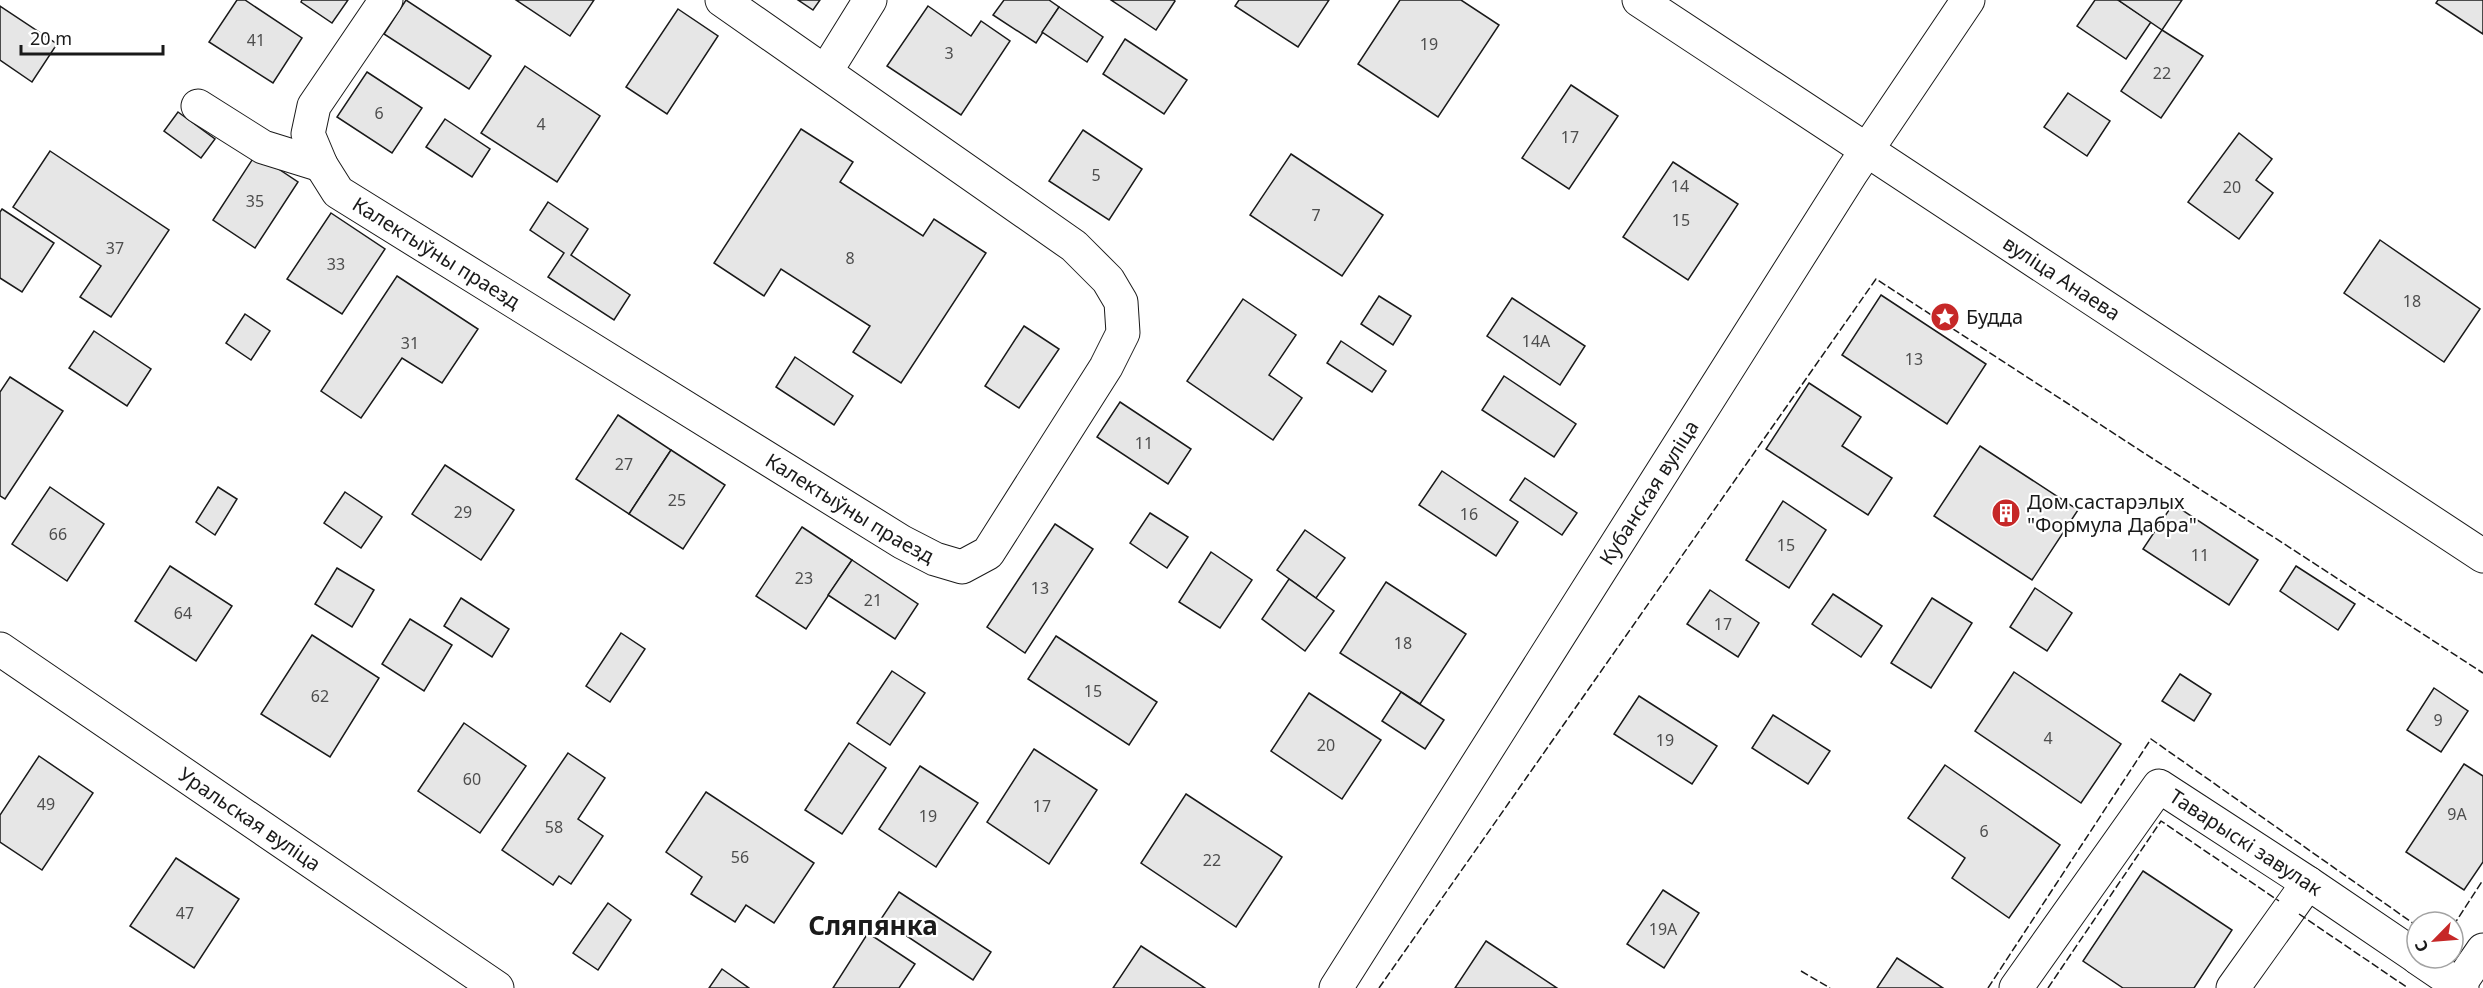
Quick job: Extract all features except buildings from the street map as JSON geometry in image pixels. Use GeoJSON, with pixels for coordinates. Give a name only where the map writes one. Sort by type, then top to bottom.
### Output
{"type":"FeatureCollection","features":[{"type":"Feature","properties":{"kind":"street","name":"Калектыўны праезд"},"geometry":{"type":"LineString","coordinates":[[386,0],[314,106],[308,134],[321,165],[338,192],[902,542],[935,559],[962,567],[988,553],[1106,367],[1123,333],[1121,302],[1108,280],[1074,246],[722,0]]}},
{"type":"Feature","properties":{"kind":"street"},"geometry":{"type":"LineString","coordinates":[[826,71],[870,0]]}},
{"type":"Feature","properties":{"kind":"street","name":"вуліца Анаева"},"geometry":{"type":"LineString","coordinates":[[1639,0],[2483,556]]}},
{"type":"Feature","properties":{"kind":"street","name":"Кубанская вуліца"},"geometry":{"type":"LineString","coordinates":[[1336,988],[1866,149],[1968,0]]}},
{"type":"Feature","properties":{"kind":"street"},"geometry":{"type":"LineString","coordinates":[[198,106],[263,147],[321,165]]}},
{"type":"Feature","properties":{"kind":"street","name":"Уральская вуліца"},"geometry":{"type":"LineString","coordinates":[[0,649],[497,988]]}},
{"type":"Feature","properties":{"kind":"street","name":"Таварыскі завулак"},"geometry":{"type":"LineString","coordinates":[[2023,985],[2158,786],[2405,949]]}},
{"type":"Feature","properties":{"kind":"street"},"geometry":{"type":"LineString","coordinates":[[2233,988],[2308,883]]}},
{"type":"Feature","properties":{"kind":"street","name":"Таварыскі завулак"},"geometry":{"type":"LineString","coordinates":[[2435,970],[2460,987],[2483,950]]}},
{"type":"Feature","properties":{"kind":"fence"},"geometry":{"type":"LineString","coordinates":[[1379,988],[1876,279],[2483,673]]}},
{"type":"Feature","properties":{"kind":"fence"},"geometry":{"type":"LineString","coordinates":[[1988,988],[2151,739],[2405,918]]}},
{"type":"Feature","properties":{"kind":"fence"},"geometry":{"type":"LineString","coordinates":[[2048,988],[2161,821],[2279,901]]}},
{"type":"Feature","properties":{"kind":"fence"},"geometry":{"type":"LineString","coordinates":[[2463,910],[2483,880]]}},
{"type":"Feature","properties":{"kind":"fence"},"geometry":{"type":"LineString","coordinates":[[2299,914],[2408,988]]}},
{"type":"Feature","properties":{"kind":"fence"},"geometry":{"type":"LineString","coordinates":[[1801,971],[1830,988]]}},
{"type":"Feature","properties":{"kind":"place","name":"Будда"},"geometry":{"type":"Point","coordinates":[1945,317]}},
{"type":"Feature","properties":{"kind":"place","name":"Дом састарэлых \"Формула Дабра\""},"geometry":{"type":"Point","coordinates":[2006,513]}},
{"type":"Feature","properties":{"kind":"district","name":"Сляпянка"},"geometry":{"type":"Point","coordinates":[873,926]}}]}
